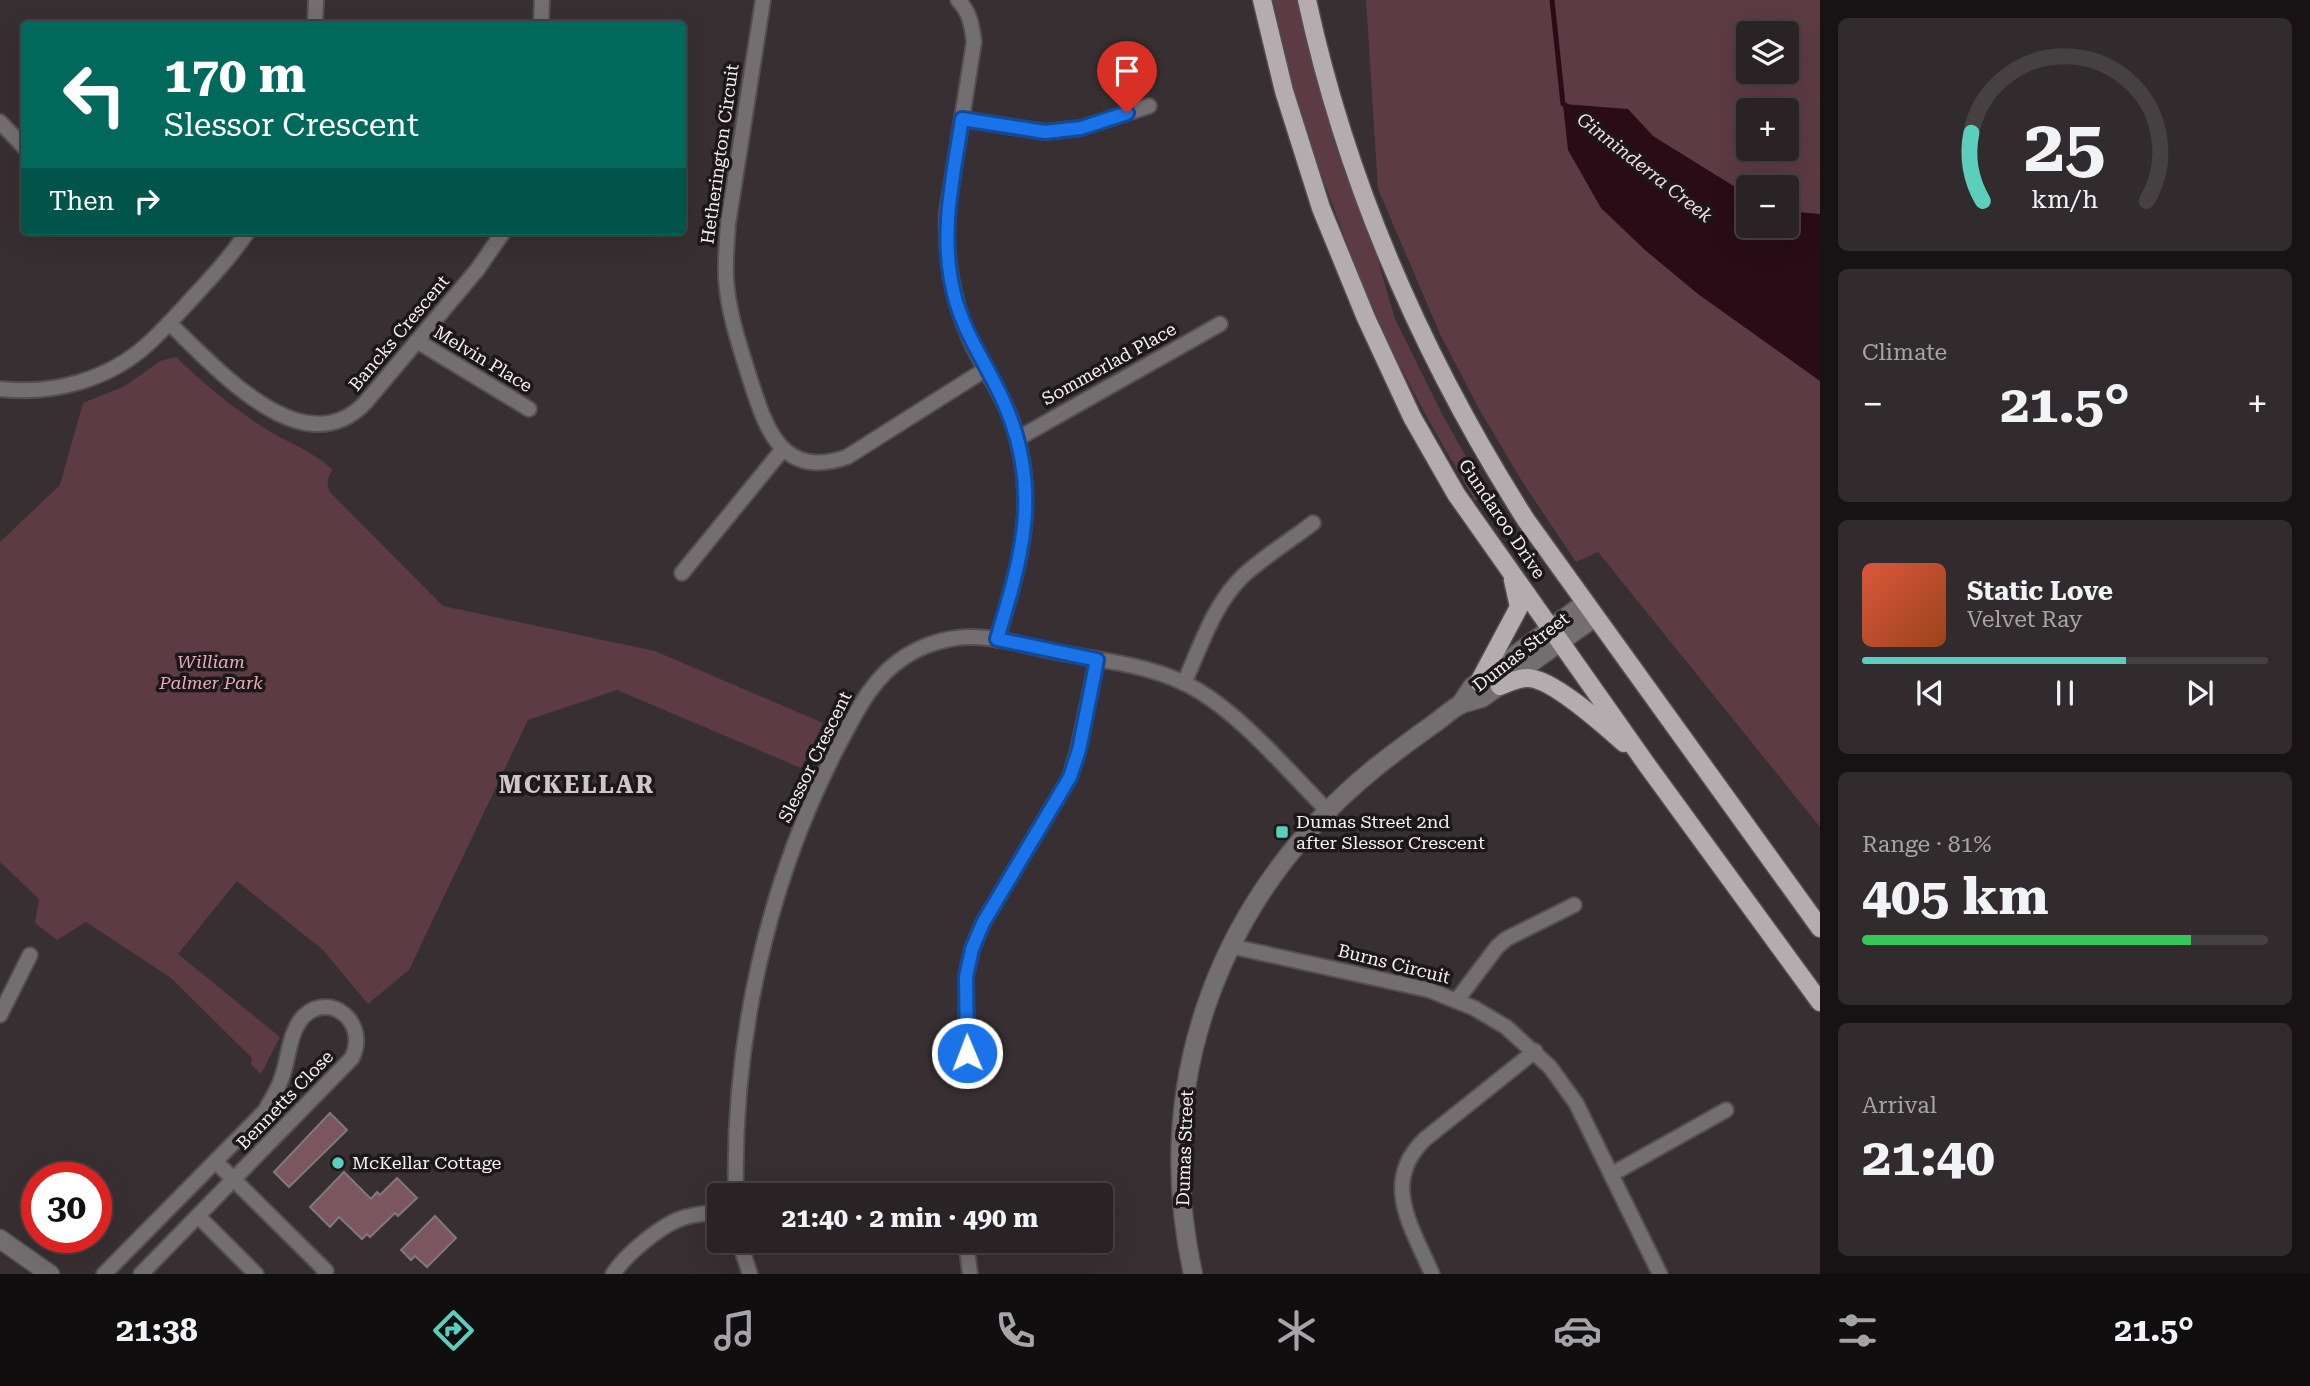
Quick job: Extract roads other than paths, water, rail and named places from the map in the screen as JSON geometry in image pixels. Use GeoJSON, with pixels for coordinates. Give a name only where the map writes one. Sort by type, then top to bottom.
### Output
{"type":"FeatureCollection","features":[{"type":"Feature","properties":{"kind":"main road","name":"Gundaroo Drive"},"geometry":{"type":"LineString","coordinates":[[1262,0],[1284,91],[1321,208],[1366,318],[1412,417],[1456,494],[1647,765],[1820,1002]]}},
{"type":"Feature","properties":{"kind":"main road","name":"Gundaroo Drive"},"geometry":{"type":"LineString","coordinates":[[1307,0],[1331,97],[1369,212],[1412,312],[1454,396],[1526,520],[1820,928]]}},
{"type":"Feature","properties":{"kind":"main road"},"geometry":{"type":"LineString","coordinates":[[1479,682],[1518,607],[1512,572]]}},
{"type":"Feature","properties":{"kind":"main road"},"geometry":{"type":"LineString","coordinates":[[1500,686],[1528,678],[1546,684],[1588,710],[1647,765]]}},
{"type":"Feature","properties":{"kind":"street"},"geometry":{"type":"LineString","coordinates":[[315,21],[316,0]]}},
{"type":"Feature","properties":{"kind":"street"},"geometry":{"type":"LineString","coordinates":[[541,21],[542,0]]}},
{"type":"Feature","properties":{"kind":"street","name":"Hetherington Circuit"},"geometry":{"type":"LineString","coordinates":[[763,0],[728,224],[726,281],[732,318],[762,418],[770,435],[783,449]]}},
{"type":"Feature","properties":{"kind":"street"},"geometry":{"type":"LineString","coordinates":[[958,0],[971,22],[974,42],[947,213],[947,254],[954,294],[967,333],[1004,403],[1017,439],[1025,488],[1024,537],[1016,576],[997,639]]}},
{"type":"Feature","properties":{"kind":"street"},"geometry":{"type":"LineString","coordinates":[[962,119],[1045,132],[1081,128],[1150,106]]}},
{"type":"Feature","properties":{"kind":"street"},"geometry":{"type":"LineString","coordinates":[[0,122],[21,144]]}},
{"type":"Feature","properties":{"kind":"street"},"geometry":{"type":"LineString","coordinates":[[0,389],[50,389],[85,380],[134,355],[169,323],[224,263],[245,235]]}},
{"type":"Feature","properties":{"kind":"street","name":"Bancks Crescent"},"geometry":{"type":"LineString","coordinates":[[169,323],[250,396],[288,419],[308,425],[329,424],[358,411],[483,262],[501,235]]}},
{"type":"Feature","properties":{"kind":"street","name":"Sommerlad Place"},"geometry":{"type":"LineString","coordinates":[[1017,439],[1220,324]]}},
{"type":"Feature","properties":{"kind":"street","name":"Melvin Place"},"geometry":{"type":"LineString","coordinates":[[417,341],[529,409]]}},
{"type":"Feature","properties":{"kind":"street"},"geometry":{"type":"LineString","coordinates":[[682,573],[783,449],[800,458],[819,462],[847,457],[986,369]]}},
{"type":"Feature","properties":{"kind":"street"},"geometry":{"type":"LineString","coordinates":[[1184,683],[1215,615],[1231,589],[1245,574],[1314,523]]}},
{"type":"Feature","properties":{"kind":"street","name":"Dumas Street"},"geometry":{"type":"LineString","coordinates":[[1460,705],[1472,687],[1556,635],[1590,610]]}},
{"type":"Feature","properties":{"kind":"street","name":"Dumas Street"},"geometry":{"type":"LineString","coordinates":[[1193,1274],[1185,1232],[1181,1174],[1183,1116],[1198,1032],[1230,946],[1273,874],[1327,810],[1389,757],[1460,705],[1482,698],[1500,686],[1556,635]]}},
{"type":"Feature","properties":{"kind":"street","name":"Slessor Crescent"},"geometry":{"type":"LineString","coordinates":[[736,1183],[738,1104],[753,996],[779,891],[817,789],[863,699],[894,664],[907,655],[935,642],[966,637],[997,639],[1149,670],[1184,683],[1225,709],[1327,810]]}},
{"type":"Feature","properties":{"kind":"street"},"geometry":{"type":"LineString","coordinates":[[967,1053],[966,977],[972,949],[983,923],[1070,777],[1079,750],[1097,660]]}},
{"type":"Feature","properties":{"kind":"street"},"geometry":{"type":"LineString","coordinates":[[1457,1000],[1506,939],[1574,905]]}},
{"type":"Feature","properties":{"kind":"street","name":"Burns Circuit"},"geometry":{"type":"LineString","coordinates":[[1230,946],[1414,986],[1457,1000],[1506,1027],[1535,1051],[1576,1103],[1660,1274]]}},
{"type":"Feature","properties":{"kind":"street"},"geometry":{"type":"LineString","coordinates":[[0,1015],[30,955]]}},
{"type":"Feature","properties":{"kind":"street","name":"Bennetts Close"},"geometry":{"type":"LineString","coordinates":[[104,1274],[265,1111],[283,1077],[295,1030],[304,1016],[323,1008],[334,1009],[348,1017],[358,1036],[352,1058],[141,1274]]}},
{"type":"Feature","properties":{"kind":"street"},"geometry":{"type":"LineString","coordinates":[[1432,1274],[1403,1203],[1401,1183],[1406,1163],[1424,1139],[1535,1051]]}},
{"type":"Feature","properties":{"kind":"street"},"geometry":{"type":"LineString","coordinates":[[1612,1174],[1726,1110]]}},
{"type":"Feature","properties":{"kind":"street"},"geometry":{"type":"LineString","coordinates":[[216,1162],[327,1271],[324,1274]]}},
{"type":"Feature","properties":{"kind":"street"},"geometry":{"type":"LineString","coordinates":[[613,1274],[634,1251],[676,1221],[707,1214]]}},
{"type":"Feature","properties":{"kind":"street"},"geometry":{"type":"LineString","coordinates":[[198,1216],[256,1274]]}},
{"type":"Feature","properties":{"kind":"street"},"geometry":{"type":"LineString","coordinates":[[0,1239],[50,1274]]}},
{"type":"Feature","properties":{"kind":"street"},"geometry":{"type":"LineString","coordinates":[[743,1253],[751,1274]]}},
{"type":"Feature","properties":{"kind":"street"},"geometry":{"type":"LineString","coordinates":[[967,1253],[970,1274]]}},
{"type":"Feature","properties":{"kind":"water"},"geometry":{"type":"Polygon","coordinates":[[[1563,104],[1628,109],[1653,136],[1736,188],[1736,238],[1799,238],[1799,212],[1820,214],[1820,381],[1698,294],[1645,250],[1601,208],[1568,150],[1563,104]]]}},
{"type":"Feature","properties":{"kind":"waterway","name":"Ginninderra Creek"},"geometry":{"type":"LineString","coordinates":[[1552,0],[1563,104],[1567,106]]}},
{"type":"Feature","properties":{"kind":"place","name":"Dumas Street 2nd after Slessor Crescent"},"geometry":{"type":"Point","coordinates":[1282,832]}},
{"type":"Feature","properties":{"kind":"place","name":"McKellar Cottage"},"geometry":{"type":"Point","coordinates":[338,1163]}},
{"type":"Feature","properties":{"kind":"district","name":"MCKELLAR"},"geometry":{"type":"Point","coordinates":[577,785]}},
{"type":"Feature","properties":{"kind":"park label","name":"William Palmer Park"},"geometry":{"type":"Point","coordinates":[211,672]}}]}
